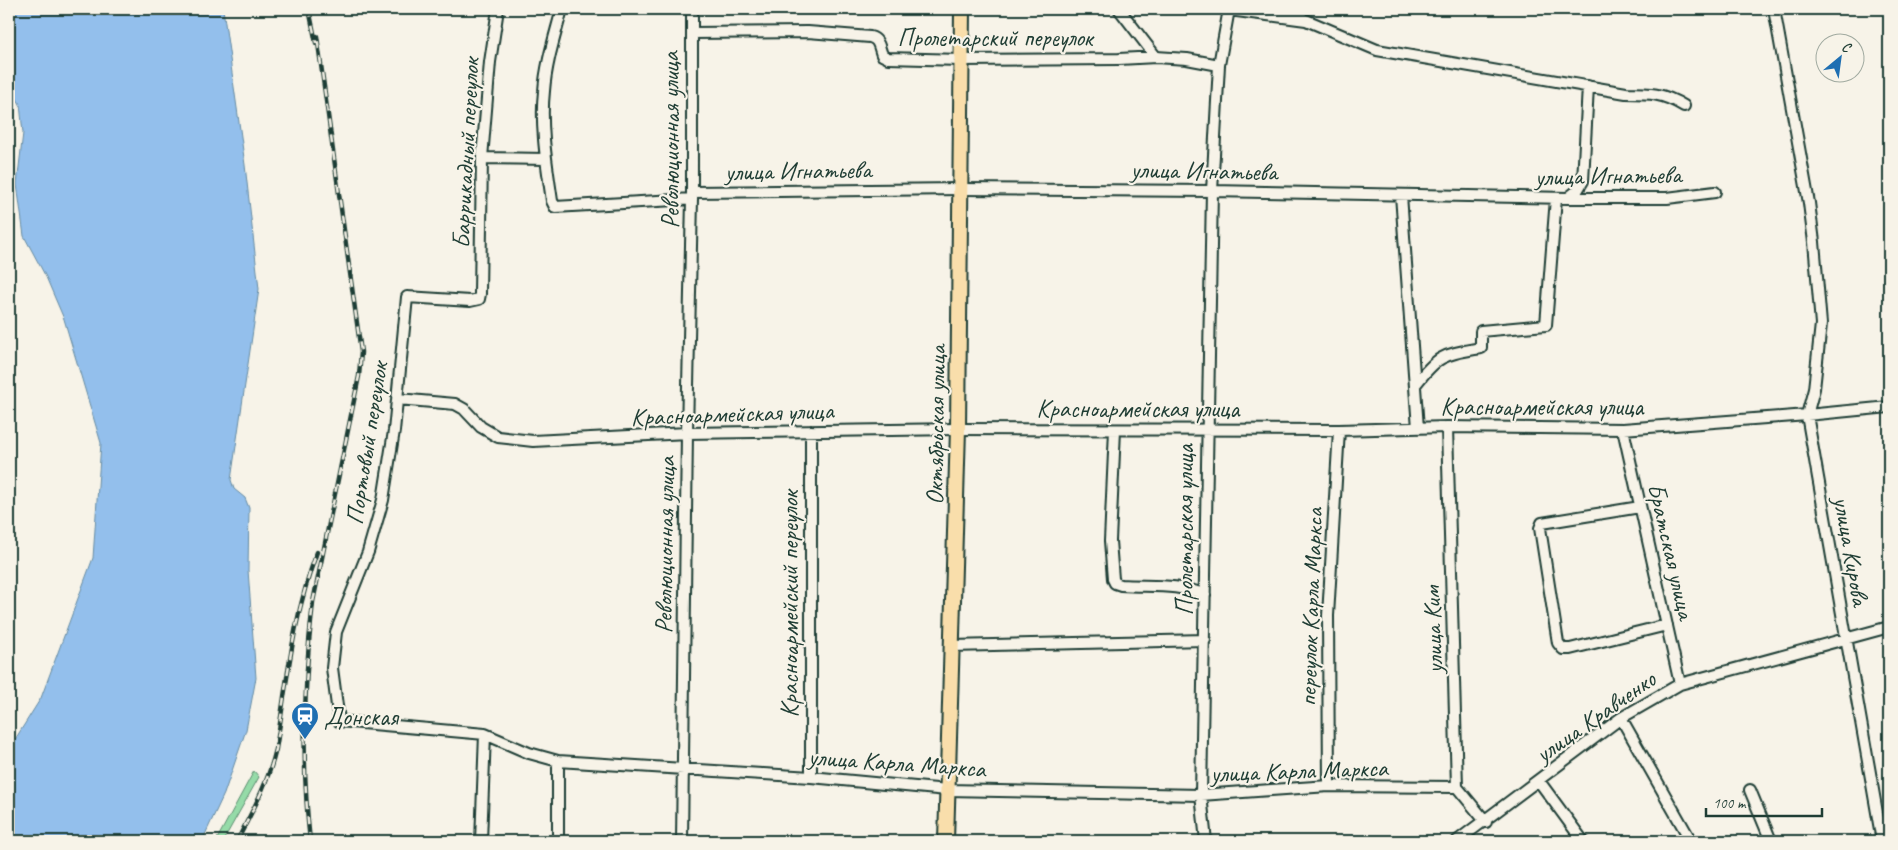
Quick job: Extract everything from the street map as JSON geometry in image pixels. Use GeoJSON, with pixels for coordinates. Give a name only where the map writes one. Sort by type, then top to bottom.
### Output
{"type":"FeatureCollection","features":[{"type":"Feature","properties":{"kind":"main road","name":"Октябрьская улица"},"geometry":{"type":"LineString","coordinates":[[946,841],[958,429],[962,9]]}},
{"type":"Feature","properties":{"kind":"street","name":"Баррикадный переулок"},"geometry":{"type":"LineString","coordinates":[[479,300],[482,158],[490,62],[498,9]]}},
{"type":"Feature","properties":{"kind":"street"},"geometry":{"type":"LineString","coordinates":[[482,158],[546,159],[543,93],[546,70],[562,9]]}},
{"type":"Feature","properties":{"kind":"street","name":"Революционная улица"},"geometry":{"type":"LineString","coordinates":[[682,841],[692,196],[692,9]]}},
{"type":"Feature","properties":{"kind":"street"},"geometry":{"type":"LineString","coordinates":[[1119,9],[1156,56]]}},
{"type":"Feature","properties":{"kind":"street"},"geometry":{"type":"LineString","coordinates":[[1229,9],[1314,22]]}},
{"type":"Feature","properties":{"kind":"street","name":"Пролетарская улица"},"geometry":{"type":"LineString","coordinates":[[1206,841],[1201,795],[1205,640],[1206,430],[1212,191],[1219,66],[1229,9]]}},
{"type":"Feature","properties":{"kind":"street"},"geometry":{"type":"LineString","coordinates":[[1286,9],[1376,50],[1626,93],[1658,94],[1672,98],[1684,106]]}},
{"type":"Feature","properties":{"kind":"street"},"geometry":{"type":"LineString","coordinates":[[1774,9],[1809,204],[1814,242],[1820,324],[1814,389],[1807,415]]}},
{"type":"Feature","properties":{"kind":"street","name":"Пролетарский переулок"},"geometry":{"type":"LineString","coordinates":[[692,33],[808,32],[870,37],[878,41],[882,55],[888,58],[961,60],[1119,59],[1156,56],[1187,59],[1219,66]]}},
{"type":"Feature","properties":{"kind":"street"},"geometry":{"type":"LineString","coordinates":[[1568,198],[1577,191],[1583,181],[1588,86]]}},
{"type":"Feature","properties":{"kind":"street","name":"улица Игнатьева"},"geometry":{"type":"LineString","coordinates":[[546,159],[552,201],[555,207],[692,196],[961,189],[1212,191],[1556,198],[1668,198],[1715,192]]}},
{"type":"Feature","properties":{"kind":"street"},"geometry":{"type":"LineString","coordinates":[[1402,195],[1418,428]]}},
{"type":"Feature","properties":{"kind":"street"},"geometry":{"type":"LineString","coordinates":[[1415,385],[1430,366],[1446,355],[1481,348],[1481,331],[1546,325],[1556,198]]}},
{"type":"Feature","properties":{"kind":"street","name":"Портовый переулок"},"geometry":{"type":"LineString","coordinates":[[339,721],[332,668],[336,632],[376,528],[383,500],[398,398],[407,297],[479,300]]}},
{"type":"Feature","properties":{"kind":"street","name":"Красноармейская улица"},"geometry":{"type":"LineString","coordinates":[[398,398],[455,404],[464,409],[482,427],[498,437],[533,441],[687,433],[958,429],[1340,430],[1447,427],[1623,428],[1889,408]]}},
{"type":"Feature","properties":{"kind":"street","name":"улица Кирова"},"geometry":{"type":"LineString","coordinates":[[1807,415],[1882,841]]}},
{"type":"Feature","properties":{"kind":"street","name":"улица Ким"},"geometry":{"type":"LineString","coordinates":[[1447,427],[1457,787]]}},
{"type":"Feature","properties":{"kind":"street","name":"Братская улица"},"geometry":{"type":"LineString","coordinates":[[1623,428],[1680,684]]}},
{"type":"Feature","properties":{"kind":"street"},"geometry":{"type":"LineString","coordinates":[[1115,430],[1110,541],[1112,579],[1115,583],[1121,584],[1173,586],[1192,589],[1205,595]]}},
{"type":"Feature","properties":{"kind":"street","name":"переулок Карла Маркса"},"geometry":{"type":"LineString","coordinates":[[1329,786],[1328,616],[1340,430]]}},
{"type":"Feature","properties":{"kind":"street","name":"Красноармейский переулок"},"geometry":{"type":"LineString","coordinates":[[810,431],[811,777]]}},
{"type":"Feature","properties":{"kind":"street"},"geometry":{"type":"LineString","coordinates":[[1640,507],[1542,523],[1540,528],[1558,643],[1563,649],[1570,649],[1667,625]]}},
{"type":"Feature","properties":{"kind":"street","name":"улица Кравченко"},"geometry":{"type":"LineString","coordinates":[[1457,841],[1486,822],[1621,718],[1680,684],[1845,638],[1889,628]]}},
{"type":"Feature","properties":{"kind":"street"},"geometry":{"type":"LineString","coordinates":[[952,646],[1205,640]]}},
{"type":"Feature","properties":{"kind":"street"},"geometry":{"type":"LineString","coordinates":[[1621,718],[1691,841]]}},
{"type":"Feature","properties":{"kind":"street","name":"улица Карла Маркса"},"geometry":{"type":"LineString","coordinates":[[339,721],[485,734],[529,753],[558,761],[811,777],[947,790],[1201,795],[1329,786],[1457,787]]}},
{"type":"Feature","properties":{"kind":"street"},"geometry":{"type":"LineString","coordinates":[[481,841],[485,734]]}},
{"type":"Feature","properties":{"kind":"street"},"geometry":{"type":"LineString","coordinates":[[558,761],[558,841]]}},
{"type":"Feature","properties":{"kind":"street"},"geometry":{"type":"LineString","coordinates":[[1539,781],[1583,841]]}},
{"type":"Feature","properties":{"kind":"street"},"geometry":{"type":"LineString","coordinates":[[1457,787],[1486,822]]}},
{"type":"Feature","properties":{"kind":"street"},"geometry":{"type":"LineString","coordinates":[[1750,790],[1771,841]]}},
{"type":"Feature","properties":{"kind":"green space"},"geometry":{"type":"Polygon","coordinates":[[[254,771],[259,777],[223,841],[216,841],[254,771]]]}},
{"type":"Feature","properties":{"kind":"water"},"geometry":{"type":"Polygon","coordinates":[[[9,9],[223,9],[245,165],[259,289],[231,480],[234,489],[245,498],[249,508],[248,570],[256,678],[246,730],[224,794],[202,841],[9,841],[9,749],[41,698],[93,558],[101,443],[64,319],[46,277],[24,236],[17,184],[23,133],[20,104],[9,85],[9,9]]]}},
{"type":"Feature","properties":{"kind":"railway"},"geometry":{"type":"LineString","coordinates":[[309,9],[316,43]]}},
{"type":"Feature","properties":{"kind":"railway"},"geometry":{"type":"LineString","coordinates":[[310,841],[305,781],[305,722],[307,662],[313,602],[359,376],[361,352],[317,36]]}},
{"type":"Feature","properties":{"kind":"railway"},"geometry":{"type":"LineString","coordinates":[[237,841],[260,796],[273,761],[296,625],[317,552]]}},
{"type":"Feature","properties":{"kind":"place","name":"Донская"},"geometry":{"type":"Point","coordinates":[305,740]}}]}
